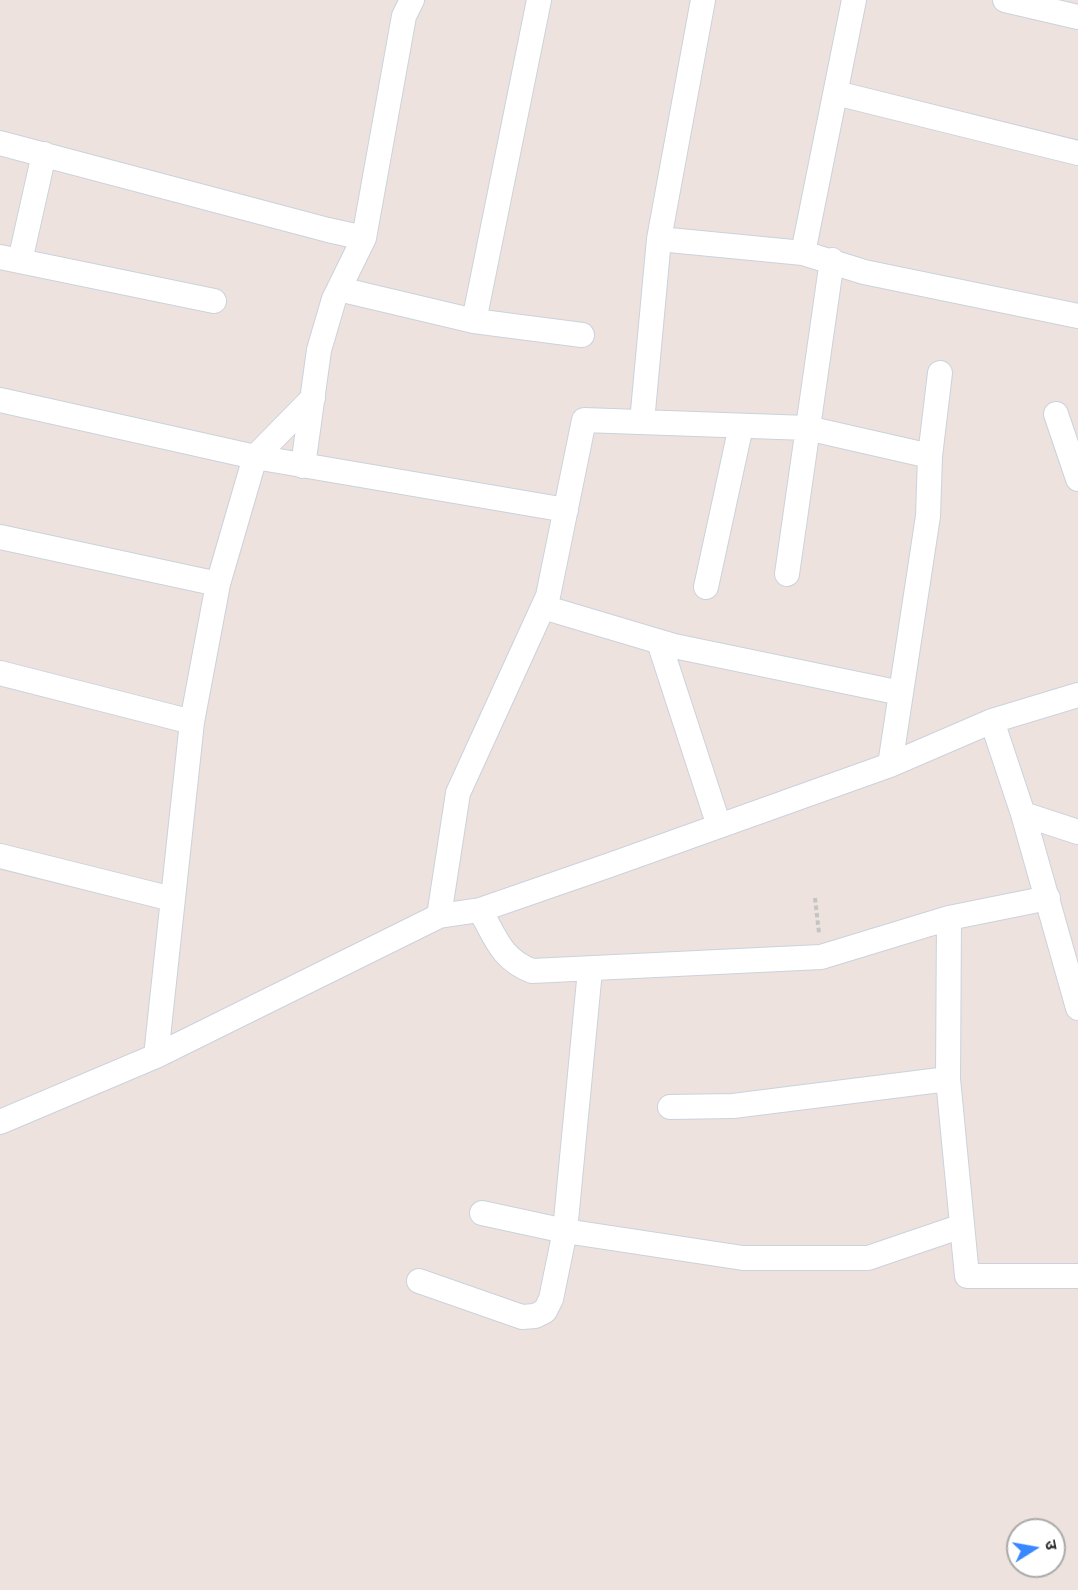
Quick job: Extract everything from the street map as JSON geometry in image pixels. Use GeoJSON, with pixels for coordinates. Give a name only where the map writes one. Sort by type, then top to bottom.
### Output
{"type":"FeatureCollection","features":[{"type":"Feature","properties":{"kind":"street"},"geometry":{"type":"LineString","coordinates":[[303,465],[319,350],[334,299],[364,238],[404,16],[412,0]]}},
{"type":"Feature","properties":{"kind":"street"},"geometry":{"type":"LineString","coordinates":[[474,321],[539,0]]}},
{"type":"Feature","properties":{"kind":"street"},"geometry":{"type":"LineString","coordinates":[[642,422],[659,239],[703,0]]}},
{"type":"Feature","properties":{"kind":"street"},"geometry":{"type":"LineString","coordinates":[[803,253],[854,0]]}},
{"type":"Feature","properties":{"kind":"street"},"geometry":{"type":"LineString","coordinates":[[1005,0],[1078,17]]}},
{"type":"Feature","properties":{"kind":"street"},"geometry":{"type":"LineString","coordinates":[[836,93],[1078,153]]}},
{"type":"Feature","properties":{"kind":"street"},"geometry":{"type":"LineString","coordinates":[[0,142],[364,238]]}},
{"type":"Feature","properties":{"kind":"street"},"geometry":{"type":"LineString","coordinates":[[44,154],[10,259],[214,301]]}},
{"type":"Feature","properties":{"kind":"street"},"geometry":{"type":"LineString","coordinates":[[659,239],[803,253],[832,260],[864,272],[1078,316]]}},
{"type":"Feature","properties":{"kind":"street"},"geometry":{"type":"LineString","coordinates":[[787,574],[832,260]]}},
{"type":"Feature","properties":{"kind":"street"},"geometry":{"type":"LineString","coordinates":[[339,289],[474,321],[582,335]]}},
{"type":"Feature","properties":{"kind":"street"},"geometry":{"type":"LineString","coordinates":[[890,765],[928,516],[930,456],[940,373]]}},
{"type":"Feature","properties":{"kind":"street"},"geometry":{"type":"LineString","coordinates":[[156,1056],[192,722],[218,584],[255,457],[313,398]]}},
{"type":"Feature","properties":{"kind":"street"},"geometry":{"type":"LineString","coordinates":[[0,400],[255,457],[566,510]]}},
{"type":"Feature","properties":{"kind":"street"},"geometry":{"type":"LineString","coordinates":[[1056,414],[1078,479]]}},
{"type":"Feature","properties":{"kind":"street"},"geometry":{"type":"LineString","coordinates":[[439,916],[458,793],[548,596],[584,420],[807,428],[930,456]]}},
{"type":"Feature","properties":{"kind":"street"},"geometry":{"type":"LineString","coordinates":[[706,587],[741,426]]}},
{"type":"Feature","properties":{"kind":"street"},"geometry":{"type":"LineString","coordinates":[[0,537],[218,584]]}},
{"type":"Feature","properties":{"kind":"street"},"geometry":{"type":"LineString","coordinates":[[543,607],[659,642],[901,693]]}},
{"type":"Feature","properties":{"kind":"street"},"geometry":{"type":"LineString","coordinates":[[659,642],[719,826]]}},
{"type":"Feature","properties":{"kind":"street"},"geometry":{"type":"LineString","coordinates":[[0,673],[192,722]]}},
{"type":"Feature","properties":{"kind":"street"},"geometry":{"type":"LineString","coordinates":[[0,1122],[156,1056],[439,916],[480,910],[890,765],[992,722],[1078,695]]}},
{"type":"Feature","properties":{"kind":"street"},"geometry":{"type":"LineString","coordinates":[[992,722],[1023,814],[1078,1008]]}},
{"type":"Feature","properties":{"kind":"street"},"geometry":{"type":"LineString","coordinates":[[1023,814],[1078,832]]}},
{"type":"Feature","properties":{"kind":"street"},"geometry":{"type":"LineString","coordinates":[[0,856],[172,899]]}},
{"type":"Feature","properties":{"kind":"street"},"geometry":{"type":"LineString","coordinates":[[480,910],[506,956],[516,965],[532,971],[821,957],[949,918],[1048,898]]}},
{"type":"Feature","properties":{"kind":"street"},"geometry":{"type":"LineString","coordinates":[[949,918],[948,1079],[967,1276],[1078,1276]]}},
{"type":"Feature","properties":{"kind":"street"},"geometry":{"type":"LineString","coordinates":[[419,1281],[522,1317],[535,1316],[545,1311],[551,1299],[565,1231],[590,969]]}},
{"type":"Feature","properties":{"kind":"street"},"geometry":{"type":"LineString","coordinates":[[670,1107],[733,1106],[948,1079]]}},
{"type":"Feature","properties":{"kind":"street"},"geometry":{"type":"LineString","coordinates":[[482,1213],[565,1231],[743,1258],[868,1258],[962,1226]]}},
{"type":"Feature","properties":{"kind":"path"},"geometry":{"type":"LineString","coordinates":[[815,898],[821,957]]}}]}
